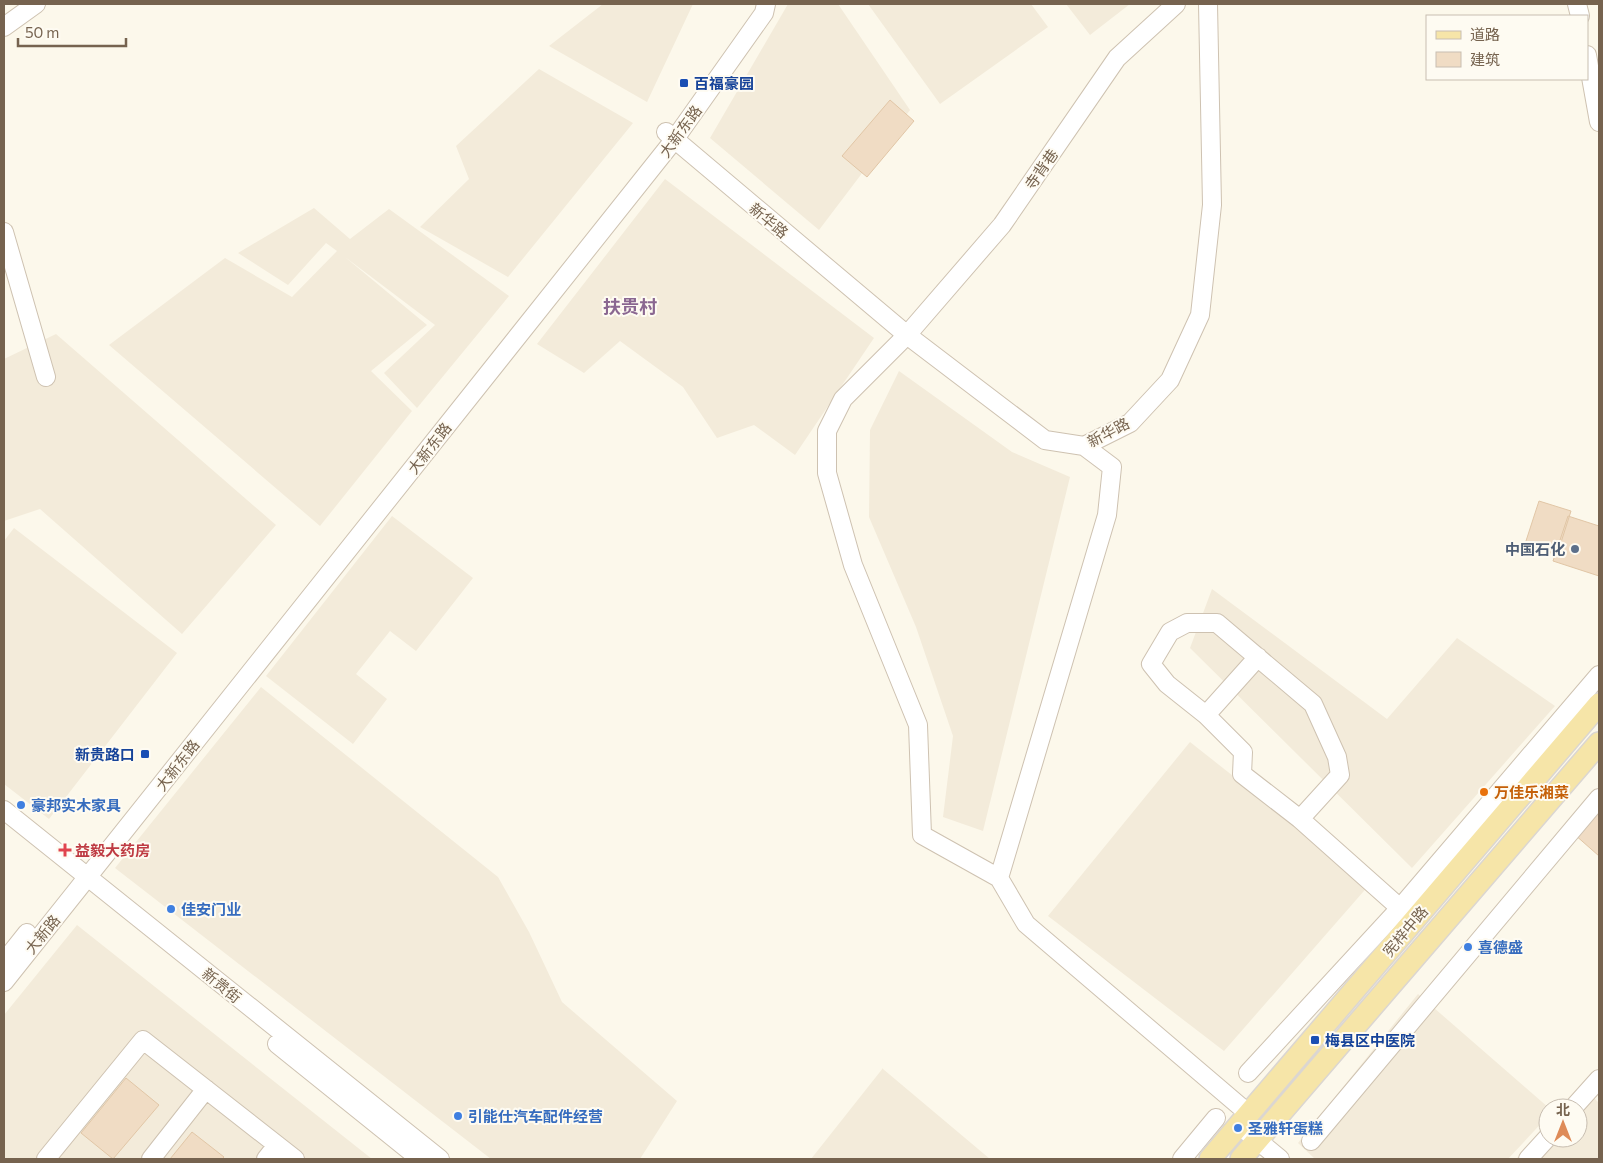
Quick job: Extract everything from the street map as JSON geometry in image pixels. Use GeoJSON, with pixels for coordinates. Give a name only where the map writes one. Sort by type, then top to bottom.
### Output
{"type":"FeatureCollection","features":[{"type":"Feature","properties":{"kind":"main road","name":"宪梓中路"},"geometry":{"type":"LineString","coordinates":[[1210,1159],[1599,704]]}},
{"type":"Feature","properties":{"kind":"main road","name":"宪梓中路"},"geometry":{"type":"LineString","coordinates":[[1241,1159],[1599,744]]}},
{"type":"Feature","properties":{"kind":"street"},"geometry":{"type":"LineString","coordinates":[[4,27],[36,4]]}},
{"type":"Feature","properties":{"kind":"street","name":"大新东路"},"geometry":{"type":"LineString","coordinates":[[670,136],[692,98],[755,4]]}},
{"type":"Feature","properties":{"kind":"street","name":"大新东路"},"geometry":{"type":"LineString","coordinates":[[80,878],[670,136],[764,13],[766,4]]}},
{"type":"Feature","properties":{"kind":"street","name":"寺背巷"},"geometry":{"type":"LineString","coordinates":[[998,878],[922,835],[918,725],[853,565],[827,473],[827,431],[843,399],[907,335],[1002,225],[1117,58],[1176,4]]}},
{"type":"Feature","properties":{"kind":"street","name":"新华路"},"geometry":{"type":"LineString","coordinates":[[670,136],[907,335],[1045,440],[1084,446],[1130,423],[1170,380],[1200,315],[1212,205],[1208,4]]}},
{"type":"Feature","properties":{"kind":"street"},"geometry":{"type":"LineString","coordinates":[[1588,61],[1599,122]]}},
{"type":"Feature","properties":{"kind":"street"},"geometry":{"type":"LineString","coordinates":[[4,232],[46,377]]}},
{"type":"Feature","properties":{"kind":"street"},"geometry":{"type":"LineString","coordinates":[[1084,446],[1112,467],[1107,515],[998,878],[1026,924],[1244,1119],[1258,1140],[1280,1159]]}},
{"type":"Feature","properties":{"kind":"street"},"geometry":{"type":"LineString","coordinates":[[1300,819],[1340,775],[1337,756],[1313,704],[1217,623],[1187,623],[1170,632],[1151,664],[1167,684],[1206,715],[1243,752],[1242,774],[1300,819],[1400,908]]}},
{"type":"Feature","properties":{"kind":"street"},"geometry":{"type":"LineString","coordinates":[[1206,715],[1258,657]]}},
{"type":"Feature","properties":{"kind":"street"},"geometry":{"type":"LineString","coordinates":[[1248,1072],[1400,908],[1599,675]]}},
{"type":"Feature","properties":{"kind":"street"},"geometry":{"type":"LineString","coordinates":[[1311,1141],[1599,798]]}},
{"type":"Feature","properties":{"kind":"street","name":"新贵街"},"geometry":{"type":"LineString","coordinates":[[4,810],[80,878],[420,1159]]}},
{"type":"Feature","properties":{"kind":"street","name":"新贵街"},"geometry":{"type":"LineString","coordinates":[[4,825],[80,878],[440,1159]]}},
{"type":"Feature","properties":{"kind":"street","name":"大新路"},"geometry":{"type":"LineString","coordinates":[[4,962],[80,878]]}},
{"type":"Feature","properties":{"kind":"street","name":"大新路"},"geometry":{"type":"LineString","coordinates":[[4,982],[80,878]]}},
{"type":"Feature","properties":{"kind":"street"},"geometry":{"type":"LineString","coordinates":[[46,1159],[143,1040],[295,1159]]}},
{"type":"Feature","properties":{"kind":"street"},"geometry":{"type":"LineString","coordinates":[[1583,1098],[1599,1079]]}},
{"type":"Feature","properties":{"kind":"street"},"geometry":{"type":"LineString","coordinates":[[151,1159],[206,1089]]}},
{"type":"Feature","properties":{"kind":"street"},"geometry":{"type":"LineString","coordinates":[[1182,1159],[1216,1118]]}},
{"type":"Feature","properties":{"kind":"street"},"geometry":{"type":"LineString","coordinates":[[266,1159],[277,1145]]}},
{"type":"Feature","properties":{"kind":"street"},"geometry":{"type":"LineString","coordinates":[[1528,1159],[1538,1148]]}},
{"type":"Feature","properties":{"kind":"shaded area"},"geometry":{"type":"Polygon","coordinates":[[[603,4],[693,4],[647,102],[549,46],[603,4]]]}},
{"type":"Feature","properties":{"kind":"shaded area"},"geometry":{"type":"Polygon","coordinates":[[[788,4],[838,4],[910,110],[819,230],[710,138],[788,4]]]}},
{"type":"Feature","properties":{"kind":"shaded area"},"geometry":{"type":"Polygon","coordinates":[[[868,4],[1031,4],[1048,27],[940,104],[868,4]]]}},
{"type":"Feature","properties":{"kind":"shaded area"},"geometry":{"type":"Polygon","coordinates":[[[1066,4],[1130,4],[1090,35],[1066,4]]]}},
{"type":"Feature","properties":{"kind":"shaded area"},"geometry":{"type":"Polygon","coordinates":[[[539,69],[633,123],[508,277],[420,227],[469,179],[456,146],[539,69]]]}},
{"type":"Feature","properties":{"kind":"shaded area"},"geometry":{"type":"Polygon","coordinates":[[[665,179],[874,338],[795,455],[754,425],[717,438],[683,387],[620,341],[584,373],[537,344],[665,179]]]}},
{"type":"Feature","properties":{"kind":"shaded area"},"geometry":{"type":"Polygon","coordinates":[[[314,208],[350,239],[389,209],[509,296],[417,408],[384,373],[435,325],[345,257],[427,325],[371,371],[412,411],[320,526],[109,345],[225,258],[292,297],[337,251],[326,243],[288,285],[238,253],[314,208]]]}},
{"type":"Feature","properties":{"kind":"shaded area"},"geometry":{"type":"Polygon","coordinates":[[[56,334],[276,525],[182,634],[40,509],[4,521],[4,359],[56,334]]]}},
{"type":"Feature","properties":{"kind":"shaded area"},"geometry":{"type":"Polygon","coordinates":[[[899,371],[1012,452],[1070,477],[983,831],[943,817],[953,736],[916,627],[869,517],[870,430],[899,371]]]}},
{"type":"Feature","properties":{"kind":"shaded area"},"geometry":{"type":"Polygon","coordinates":[[[392,516],[473,578],[416,651],[390,631],[356,674],[387,699],[353,744],[266,676],[392,516]]]}},
{"type":"Feature","properties":{"kind":"shaded area"},"geometry":{"type":"Polygon","coordinates":[[[14,528],[177,653],[49,819],[4,784],[4,541],[14,528]]]}},
{"type":"Feature","properties":{"kind":"shaded area"},"geometry":{"type":"Polygon","coordinates":[[[1212,589],[1387,719],[1457,638],[1555,706],[1412,868],[1190,648],[1212,589]]]}},
{"type":"Feature","properties":{"kind":"shaded area"},"geometry":{"type":"Polygon","coordinates":[[[261,687],[498,877],[529,932],[562,1002],[677,1101],[640,1159],[491,1159],[115,868],[261,687]]]}},
{"type":"Feature","properties":{"kind":"shaded area"},"geometry":{"type":"Polygon","coordinates":[[[1190,742],[1370,884],[1224,1051],[1048,916],[1190,742]]]}},
{"type":"Feature","properties":{"kind":"shaded area"},"geometry":{"type":"Polygon","coordinates":[[[77,925],[372,1159],[4,1159],[4,1015],[77,925]]]}},
{"type":"Feature","properties":{"kind":"shaded area"},"geometry":{"type":"Polygon","coordinates":[[[1418,994],[1538,1098],[1538,1127],[1508,1159],[1315,1159],[1298,1143],[1418,994]]]}},
{"type":"Feature","properties":{"kind":"shaded area"},"geometry":{"type":"Polygon","coordinates":[[[883,1069],[990,1159],[811,1159],[883,1069]]]}},
{"type":"Feature","properties":{"kind":"shaded area"},"geometry":{"type":"Polygon","coordinates":[[[1583,1087],[1599,1103],[1599,1159],[1516,1159],[1538,1135],[1538,1148],[1588,1148],[1588,1098],[1573,1098],[1583,1087]]]}},
{"type":"Feature","properties":{"kind":"building"},"geometry":{"type":"Polygon","coordinates":[[[890,100],[914,121],[867,177],[842,156],[890,100]]]}},
{"type":"Feature","properties":{"kind":"building"},"geometry":{"type":"Polygon","coordinates":[[[1539,501],[1571,511],[1557,555],[1525,544],[1539,501]]]}},
{"type":"Feature","properties":{"kind":"building"},"geometry":{"type":"Polygon","coordinates":[[[1568,516],[1599,526],[1599,576],[1553,561],[1568,516]]]}},
{"type":"Feature","properties":{"kind":"building"},"geometry":{"type":"Polygon","coordinates":[[[1599,806],[1599,856],[1574,834],[1599,806]]]}},
{"type":"Feature","properties":{"kind":"building"},"geometry":{"type":"Polygon","coordinates":[[[126,1078],[159,1105],[113,1159],[81,1133],[126,1078]]]}},
{"type":"Feature","properties":{"kind":"building"},"geometry":{"type":"Polygon","coordinates":[[[192,1132],[224,1157],[222,1159],[170,1159],[192,1132]]]}},
{"type":"Feature","properties":{"kind":"place","name":"百福豪园"},"geometry":{"type":"Point","coordinates":[684,83]}},
{"type":"Feature","properties":{"kind":"place","name":"中国石化"},"geometry":{"type":"Point","coordinates":[1575,549]}},
{"type":"Feature","properties":{"kind":"place","name":"新贵路口"},"geometry":{"type":"Point","coordinates":[145,754]}},
{"type":"Feature","properties":{"kind":"place","name":"万佳乐湘菜"},"geometry":{"type":"Point","coordinates":[1484,792]}},
{"type":"Feature","properties":{"kind":"place","name":"豪邦实木家具"},"geometry":{"type":"Point","coordinates":[21,805]}},
{"type":"Feature","properties":{"kind":"place","name":"益毅大药房"},"geometry":{"type":"Point","coordinates":[65,850]}},
{"type":"Feature","properties":{"kind":"place","name":"佳安门业"},"geometry":{"type":"Point","coordinates":[171,909]}},
{"type":"Feature","properties":{"kind":"place","name":"喜德盛"},"geometry":{"type":"Point","coordinates":[1468,947]}},
{"type":"Feature","properties":{"kind":"place","name":"梅县区中医院"},"geometry":{"type":"Point","coordinates":[1315,1040]}},
{"type":"Feature","properties":{"kind":"place","name":"引能仕汽车配件经营"},"geometry":{"type":"Point","coordinates":[458,1116]}},
{"type":"Feature","properties":{"kind":"place","name":"圣雅轩蛋糕"},"geometry":{"type":"Point","coordinates":[1238,1128]}},
{"type":"Feature","properties":{"kind":"district","name":"扶贵村"},"geometry":{"type":"Point","coordinates":[630,306]}}]}
